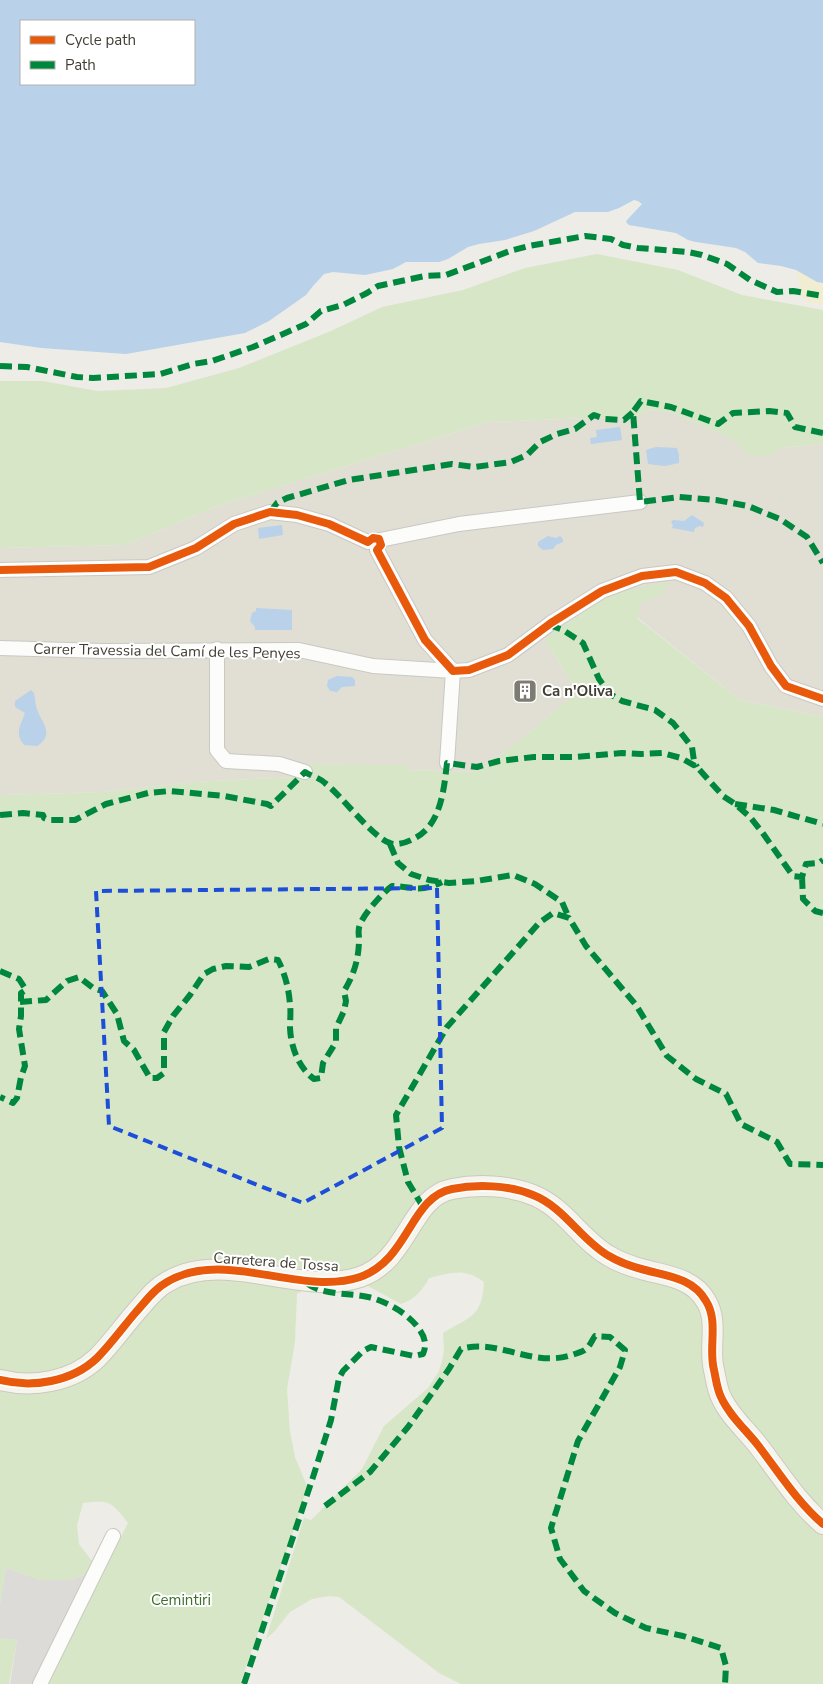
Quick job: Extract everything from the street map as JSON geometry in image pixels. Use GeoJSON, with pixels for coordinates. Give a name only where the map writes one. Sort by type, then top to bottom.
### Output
{"type":"FeatureCollection","features":[{"type":"Feature","properties":{"kind":"main road","name":"Carretera de Tossa"},"geometry":{"type":"LineString","coordinates":[[0,1380],[31,1384],[59,1379],[77,1372],[97,1358],[157,1287],[175,1277],[193,1271],[223,1270],[335,1282],[358,1277],[376,1270],[388,1259],[397,1249],[423,1207],[435,1196],[450,1189],[476,1187],[510,1188],[532,1194],[545,1201],[609,1256],[643,1270],[666,1274],[695,1288],[706,1300],[710,1310],[712,1320],[712,1365],[720,1396],[735,1420],[823,1524]]}},
{"type":"Feature","properties":{"kind":"street"},"geometry":{"type":"LineString","coordinates":[[375,544],[391,537],[459,524],[640,502]]}},
{"type":"Feature","properties":{"kind":"street"},"geometry":{"type":"LineString","coordinates":[[0,570],[149,567],[196,548],[234,524],[270,512],[297,515],[329,524],[375,544],[425,640],[453,671],[447,763]]}},
{"type":"Feature","properties":{"kind":"street","name":"Carrer Travessia del Camí de les Penyes"},"geometry":{"type":"LineString","coordinates":[[0,648],[103,651],[299,650],[373,666],[453,671],[469,670],[508,655],[551,623],[602,591],[642,576],[676,572],[705,583],[726,598],[749,626],[771,666],[786,686],[823,699]]}},
{"type":"Feature","properties":{"kind":"street"},"geometry":{"type":"LineString","coordinates":[[217,649],[217,750],[226,762],[279,764],[305,772]]}},
{"type":"Feature","properties":{"kind":"street"},"geometry":{"type":"LineString","coordinates":[[40,1684],[113,1536]]}},
{"type":"Feature","properties":{"kind":"highlighted area"},"geometry":{"type":"Polygon","coordinates":[[[437,888],[442,1128],[303,1203],[109,1126],[96,891],[437,888]]]}},
{"type":"Feature","properties":{"kind":"shaded area"},"geometry":{"type":"Polygon","coordinates":[[[649,410],[671,412],[734,440],[747,454],[772,454],[781,448],[823,444],[823,717],[740,700],[637,617],[544,639],[578,692],[480,772],[407,770],[407,766],[306,764],[293,777],[194,782],[104,792],[0,795],[0,548],[126,545],[217,506],[489,422],[637,416],[649,410]]]}},
{"type":"Feature","properties":{"kind":"shaded area"},"geometry":{"type":"Polygon","coordinates":[[[6,1568],[40,1580],[71,1580],[90,1573],[33,1684],[10,1684],[17,1640],[0,1638],[0,1604],[6,1568]]]}},
{"type":"Feature","properties":{"kind":"green space"},"geometry":{"type":"Polygon","coordinates":[[[597,254],[678,270],[742,295],[823,310],[823,444],[781,448],[772,454],[757,457],[747,454],[734,440],[671,412],[649,410],[637,416],[489,422],[217,506],[126,545],[0,548],[0,381],[43,381],[97,391],[166,388],[239,368],[331,331],[382,307],[463,290],[525,268],[597,254]]]}},
{"type":"Feature","properties":{"kind":"green space","name":"Cemintiri"},"geometry":{"type":"Polygon","coordinates":[[[670,581],[660,596],[642,602],[637,618],[740,700],[823,717],[823,1684],[461,1684],[439,1673],[339,1597],[329,1596],[312,1599],[290,1612],[266,1639],[304,1518],[311,1520],[362,1469],[384,1426],[428,1388],[439,1371],[444,1351],[443,1333],[473,1315],[481,1303],[484,1282],[470,1274],[457,1272],[429,1278],[418,1294],[401,1304],[366,1285],[305,1289],[297,1294],[295,1342],[287,1389],[290,1432],[295,1457],[307,1486],[299,1515],[240,1684],[46,1684],[128,1523],[118,1510],[105,1502],[83,1503],[77,1525],[79,1544],[92,1561],[90,1573],[71,1580],[39,1580],[6,1568],[0,1604],[0,795],[104,792],[194,782],[293,777],[305,764],[407,765],[407,770],[480,772],[578,692],[544,639],[611,594],[670,581]]]}},
{"type":"Feature","properties":{"kind":"green space"},"geometry":{"type":"Polygon","coordinates":[[[0,1638],[17,1640],[9,1684],[0,1684],[0,1638]]]}},
{"type":"Feature","properties":{"kind":"sand"},"geometry":{"type":"Polygon","coordinates":[[[796,270],[817,282],[823,283],[823,304],[806,302],[802,296],[796,270]]]}},
{"type":"Feature","properties":{"kind":"water"},"geometry":{"type":"Polygon","coordinates":[[[0,0],[823,0],[823,283],[817,282],[796,270],[758,263],[745,252],[736,248],[696,242],[676,233],[629,225],[626,222],[627,220],[642,204],[634,200],[608,212],[575,212],[534,231],[505,240],[468,247],[439,262],[406,262],[393,269],[365,275],[333,272],[324,274],[306,295],[269,321],[245,333],[126,354],[41,348],[0,342],[0,0]]]}},
{"type":"Feature","properties":{"kind":"water"},"geometry":{"type":"Polygon","coordinates":[[[620,427],[622,440],[591,444],[590,438],[597,437],[596,430],[620,427]]]}},
{"type":"Feature","properties":{"kind":"water"},"geometry":{"type":"Polygon","coordinates":[[[656,447],[677,448],[679,463],[665,466],[648,464],[646,450],[656,447]]]}},
{"type":"Feature","properties":{"kind":"water"},"geometry":{"type":"Polygon","coordinates":[[[692,515],[704,523],[703,527],[695,528],[694,532],[672,528],[671,522],[673,520],[684,521],[692,515]]]}},
{"type":"Feature","properties":{"kind":"water"},"geometry":{"type":"Polygon","coordinates":[[[282,525],[283,535],[259,539],[258,528],[282,525]]]}},
{"type":"Feature","properties":{"kind":"water"},"geometry":{"type":"Polygon","coordinates":[[[548,536],[556,538],[560,536],[563,542],[556,545],[553,549],[543,550],[538,546],[538,542],[548,536]]]}},
{"type":"Feature","properties":{"kind":"water"},"geometry":{"type":"Polygon","coordinates":[[[256,608],[292,610],[292,630],[255,630],[250,621],[252,613],[256,611],[256,608]]]}},
{"type":"Feature","properties":{"kind":"water"},"geometry":{"type":"Polygon","coordinates":[[[337,676],[352,677],[355,680],[355,686],[342,687],[337,692],[330,691],[327,686],[328,680],[337,676]]]}},
{"type":"Feature","properties":{"kind":"water"},"geometry":{"type":"Polygon","coordinates":[[[31,690],[34,693],[46,732],[43,741],[37,746],[24,745],[21,741],[19,729],[25,713],[15,707],[15,701],[31,690]]]}},
{"type":"Feature","properties":{"kind":"marked path"},"geometry":{"type":"LineString","coordinates":[[0,366],[27,367],[77,377],[93,378],[160,374],[193,364],[212,361],[253,347],[306,324],[321,311],[343,305],[378,286],[425,276],[446,275],[510,251],[585,236],[611,239],[623,245],[638,248],[702,255],[727,264],[750,280],[777,292],[793,291],[823,296]]}},
{"type":"Feature","properties":{"kind":"marked path"},"geometry":{"type":"LineString","coordinates":[[823,433],[795,427],[787,413],[769,411],[733,413],[718,424],[671,407],[641,401],[633,412],[640,502],[679,497],[716,500],[748,506],[780,519],[807,537],[823,563]]}},
{"type":"Feature","properties":{"kind":"marked path"},"geometry":{"type":"LineString","coordinates":[[270,512],[277,503],[287,498],[349,480],[452,464],[475,467],[511,462],[527,455],[540,442],[557,434],[575,429],[594,415],[605,419],[624,420],[633,412]]}},
{"type":"Feature","properties":{"kind":"marked path"},"geometry":{"type":"LineString","coordinates":[[549,625],[563,630],[583,643],[599,679],[610,694],[622,701],[655,710],[673,723],[692,747],[697,767]]}},
{"type":"Feature","properties":{"kind":"marked path"},"geometry":{"type":"LineString","coordinates":[[0,815],[23,813],[43,815],[44,818],[49,820],[75,820],[106,804],[148,793],[170,791],[224,796],[271,806],[305,772],[325,783],[383,840],[399,844],[415,838],[431,824],[440,805],[447,763],[477,767],[499,761],[534,757],[663,753],[681,758],[697,767],[723,796],[750,817],[793,876],[802,877],[806,864],[819,863],[823,860]]}},
{"type":"Feature","properties":{"kind":"marked path"},"geometry":{"type":"LineString","coordinates":[[735,804],[774,810],[823,824]]}},
{"type":"Feature","properties":{"kind":"marked path"},"geometry":{"type":"LineString","coordinates":[[390,844],[398,863],[411,874],[429,880],[449,883],[513,875],[535,884],[562,902],[569,918]]}},
{"type":"Feature","properties":{"kind":"marked path"},"geometry":{"type":"LineString","coordinates":[[802,877],[803,899],[815,911],[823,913]]}},
{"type":"Feature","properties":{"kind":"marked path"},"geometry":{"type":"LineString","coordinates":[[20,1002],[46,1000],[67,981],[79,977],[93,988],[102,991],[117,1014],[124,1041],[134,1050],[150,1078],[157,1078],[164,1073],[164,1032],[173,1016],[204,974],[213,969],[226,966],[249,967],[269,959],[278,960],[285,976],[289,993],[290,1028],[296,1056],[308,1074],[314,1079],[321,1078],[323,1063],[336,1042],[336,1028],[344,1011],[346,1001],[344,991],[351,979],[355,966],[359,946],[359,929],[363,918],[378,899],[392,886],[417,889],[442,882]]}},
{"type":"Feature","properties":{"kind":"marked path"},"geometry":{"type":"LineString","coordinates":[[423,1207],[408,1182],[399,1147],[396,1115],[447,1027],[539,923],[553,913],[569,918],[586,946],[636,1005],[667,1056],[696,1079],[726,1094],[741,1124],[777,1142],[790,1164],[823,1165]]}},
{"type":"Feature","properties":{"kind":"marked path"},"geometry":{"type":"LineString","coordinates":[[0,971],[19,979],[26,990],[21,993],[19,1029],[25,1066],[17,1098],[13,1103],[0,1097]]}},
{"type":"Feature","properties":{"kind":"marked path"},"geometry":{"type":"LineString","coordinates":[[244,1684],[331,1420],[339,1378],[343,1371],[363,1351],[371,1347],[414,1356],[423,1354],[425,1347],[423,1335],[415,1323],[389,1305],[368,1297],[320,1290],[308,1284]]}},
{"type":"Feature","properties":{"kind":"marked path"},"geometry":{"type":"LineString","coordinates":[[325,1506],[370,1472],[408,1427],[461,1349],[488,1347],[529,1356],[557,1358],[583,1351],[589,1346],[595,1336],[610,1337],[625,1350],[620,1367],[578,1441],[551,1528],[560,1559],[584,1591],[615,1613],[646,1628],[683,1636],[721,1648],[726,1666],[725,1684]]}},
{"type":"Feature","properties":{"kind":"cycle path"},"geometry":{"type":"LineString","coordinates":[[0,570],[149,567],[196,548],[234,524],[270,512],[297,515],[329,524],[368,542],[373,538],[379,539],[381,545],[377,550],[425,640],[453,671],[469,670],[508,655],[551,623],[602,591],[642,576],[676,572],[705,583],[726,598],[749,626],[771,666],[786,686],[823,699]]}},
{"type":"Feature","properties":{"kind":"cycle path"},"geometry":{"type":"LineString","coordinates":[[0,1380],[38,1383],[64,1378],[76,1373],[97,1358],[158,1288],[167,1282],[190,1273],[213,1270],[238,1271],[313,1281],[337,1282],[360,1277],[376,1269],[389,1257],[400,1244],[417,1216],[438,1194],[452,1189],[472,1186],[503,1187],[524,1192],[544,1200],[599,1249],[613,1258],[636,1267],[679,1279],[701,1293],[710,1309],[712,1318],[712,1362],[718,1391],[724,1404],[796,1496],[823,1524]]}},
{"type":"Feature","properties":{"kind":"place","name":"Ca n'Oliva"},"geometry":{"type":"Point","coordinates":[525,691]}}]}
